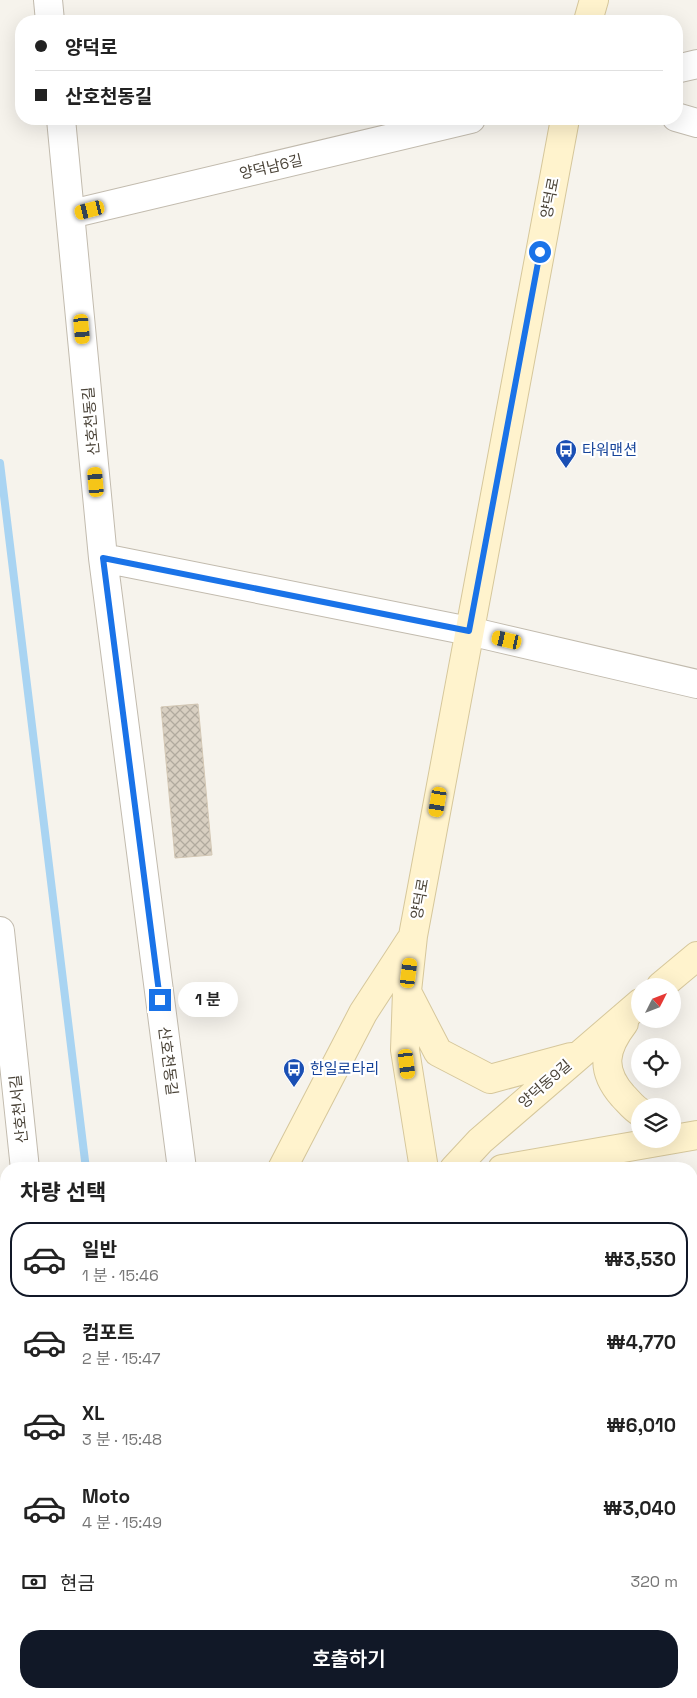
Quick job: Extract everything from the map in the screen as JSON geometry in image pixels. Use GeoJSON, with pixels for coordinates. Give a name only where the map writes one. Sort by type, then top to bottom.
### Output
{"type":"FeatureCollection","features":[{"type":"Feature","properties":{"kind":"main road"},"geometry":{"type":"LineString","coordinates":[[590,15],[594,0]]}},
{"type":"Feature","properties":{"kind":"main road","name":"양덕로"},"geometry":{"type":"LineString","coordinates":[[423,1162],[405,1050],[406,991],[414,936],[469,631],[564,125]]}},
{"type":"Feature","properties":{"kind":"main road"},"geometry":{"type":"LineString","coordinates":[[286,1162],[363,1013],[414,936]]}},
{"type":"Feature","properties":{"kind":"main road"},"geometry":{"type":"LineString","coordinates":[[670,978],[697,956]]}},
{"type":"Feature","properties":{"kind":"main road"},"geometry":{"type":"LineString","coordinates":[[406,991],[438,1052],[490,1079],[577,1056]]}},
{"type":"Feature","properties":{"kind":"main road","name":"양덕동9길"},"geometry":{"type":"LineString","coordinates":[[460,1162],[480,1141],[631,1011]]}},
{"type":"Feature","properties":{"kind":"main road"},"geometry":{"type":"LineString","coordinates":[[631,1014],[614,1037],[606,1056],[608,1073],[618,1091],[631,1103]]}},
{"type":"Feature","properties":{"kind":"main road"},"geometry":{"type":"LineString","coordinates":[[681,1124],[697,1125]]}},
{"type":"Feature","properties":{"kind":"main road"},"geometry":{"type":"LineString","coordinates":[[542,1162],[697,1135]]}},
{"type":"Feature","properties":{"kind":"street"},"geometry":{"type":"LineString","coordinates":[[48,0],[49,15]]}},
{"type":"Feature","properties":{"kind":"street"},"geometry":{"type":"LineString","coordinates":[[683,67],[697,64]]}},
{"type":"Feature","properties":{"kind":"street"},"geometry":{"type":"LineString","coordinates":[[683,119],[697,123]]}},
{"type":"Feature","properties":{"kind":"street","name":"산호천동길"},"geometry":{"type":"LineString","coordinates":[[62,125],[103,558],[181,1162]]}},
{"type":"Feature","properties":{"kind":"street","name":"양덕남6길"},"geometry":{"type":"LineString","coordinates":[[71,214],[446,125]]}},
{"type":"Feature","properties":{"kind":"street"},"geometry":{"type":"LineString","coordinates":[[103,558],[469,631],[697,684]]}},
{"type":"Feature","properties":{"kind":"street","name":"산호천서길"},"geometry":{"type":"LineString","coordinates":[[0,931],[24,1162]]}},
{"type":"Feature","properties":{"kind":"building"},"geometry":{"type":"Polygon","coordinates":[[[198,704],[212,855],[175,858],[161,707],[198,704]]]}},
{"type":"Feature","properties":{"kind":"waterway"},"geometry":{"type":"LineString","coordinates":[[0,463],[85,1162]]}},
{"type":"Feature","properties":{"kind":"place","name":"타워맨션"},"geometry":{"type":"Point","coordinates":[566,469]}},
{"type":"Feature","properties":{"kind":"place","name":"한일로타리"},"geometry":{"type":"Point","coordinates":[294,1088]}},
{"type":"Feature","properties":{"kind":"route"},"geometry":{"type":"LineString","coordinates":[[160,1000],[103,558],[469,631],[540,252]]}}]}
